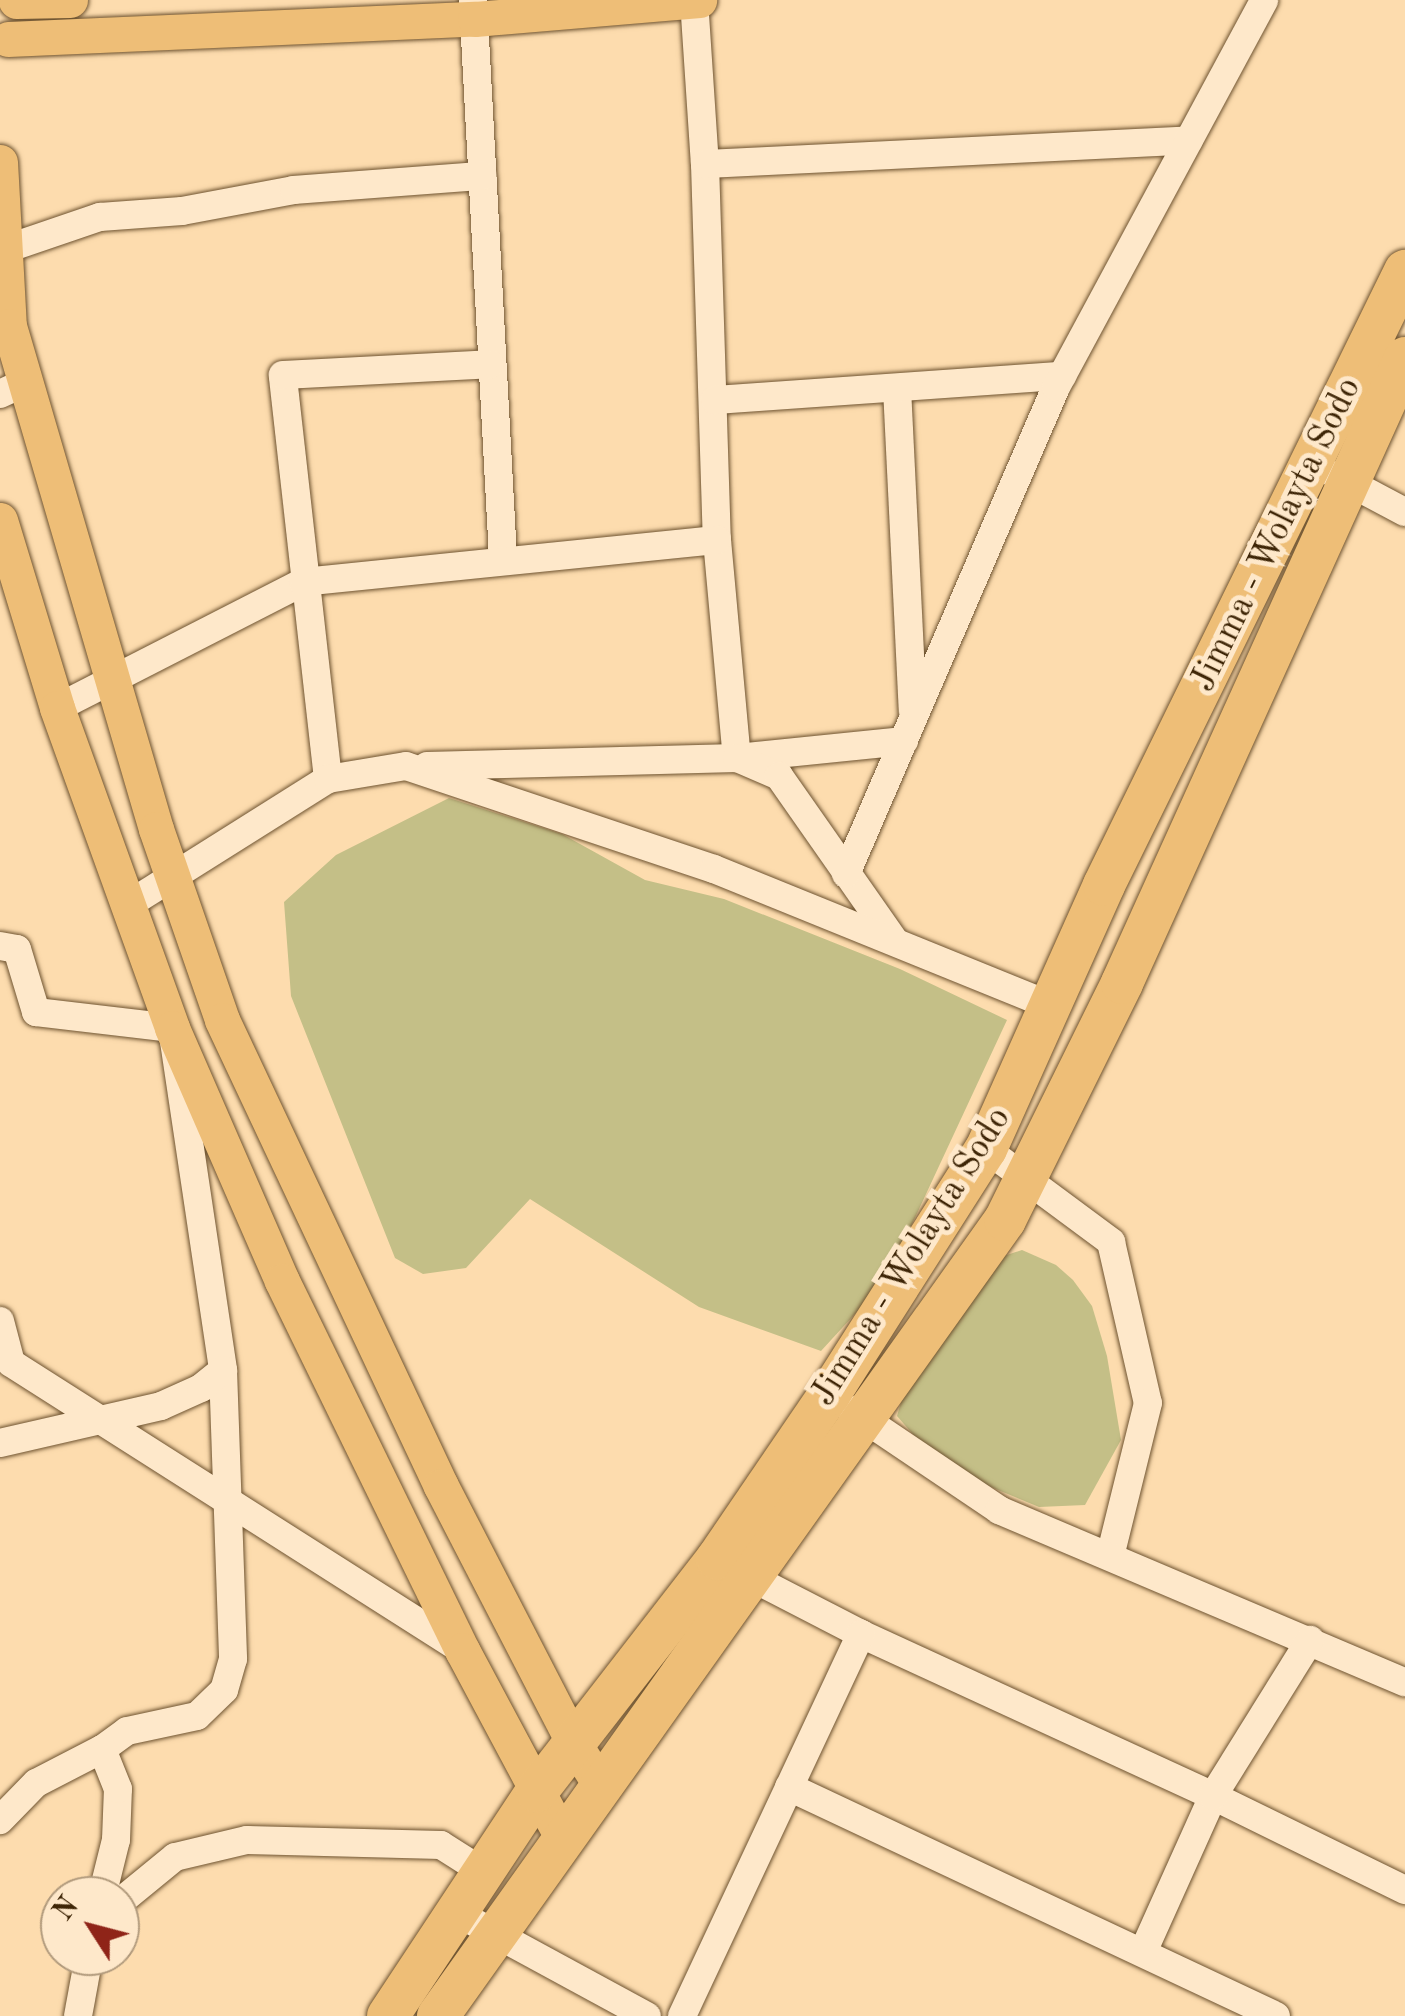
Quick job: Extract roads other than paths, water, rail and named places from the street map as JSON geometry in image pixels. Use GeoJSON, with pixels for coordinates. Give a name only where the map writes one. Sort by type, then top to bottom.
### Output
{"type":"FeatureCollection","features":[{"type":"Feature","properties":{"kind":"highway","name":"Jimma - Wolayta Sodo"},"geometry":{"type":"LineString","coordinates":[[438,2016],[601,1786],[734,1568],[846,1406],[1004,1220],[1122,983],[1331,473],[1405,271]]}},
{"type":"Feature","properties":{"kind":"highway","name":"Jimma - Wolayta Sodo"},"geometry":{"type":"LineString","coordinates":[[846,1406],[986,1149],[1104,885],[1331,473],[1405,358]]}},
{"type":"Feature","properties":{"kind":"highway","name":"Jimma - Wolayta Sodo"},"geometry":{"type":"LineString","coordinates":[[388,2016],[482,1871],[573,1742],[734,1568]]}},
{"type":"Feature","properties":{"kind":"main road"},"geometry":{"type":"LineString","coordinates":[[70,0],[16,1],[4,42],[474,10],[696,0]]}},
{"type":"Feature","properties":{"kind":"main road"},"geometry":{"type":"LineString","coordinates":[[0,162],[2,250],[13,388],[114,680],[173,877],[222,1020],[442,1486],[573,1742],[601,1786]]}},
{"type":"Feature","properties":{"kind":"main road"},"geometry":{"type":"LineString","coordinates":[[0,520],[57,708],[131,903],[172,1028],[282,1280],[462,1650],[563,1840]]}},
{"type":"Feature","properties":{"kind":"street"},"geometry":{"type":"LineString","coordinates":[[696,0],[715,400],[717,540],[737,758]]}},
{"type":"Feature","properties":{"kind":"street"},"geometry":{"type":"LineString","coordinates":[[846,874],[1062,376],[1264,0]]}},
{"type":"Feature","properties":{"kind":"street"},"geometry":{"type":"LineString","coordinates":[[474,10],[503,558]]}},
{"type":"Feature","properties":{"kind":"street"},"geometry":{"type":"LineString","coordinates":[[705,164],[1188,140]]}},
{"type":"Feature","properties":{"kind":"street"},"geometry":{"type":"LineString","coordinates":[[2,250],[100,216],[182,211],[294,190],[482,176]]}},
{"type":"Feature","properties":{"kind":"street"},"geometry":{"type":"LineString","coordinates":[[328,779],[303,582],[283,374],[490,364]]}},
{"type":"Feature","properties":{"kind":"street"},"geometry":{"type":"LineString","coordinates":[[715,400],[1062,376]]}},
{"type":"Feature","properties":{"kind":"street"},"geometry":{"type":"LineString","coordinates":[[897,388],[908,730]]}},
{"type":"Feature","properties":{"kind":"street"},"geometry":{"type":"LineString","coordinates":[[1331,473],[1405,512]]}},
{"type":"Feature","properties":{"kind":"street"},"geometry":{"type":"LineString","coordinates":[[57,708],[303,582],[503,558],[717,540]]}},
{"type":"Feature","properties":{"kind":"street"},"geometry":{"type":"LineString","coordinates":[[131,903],[328,779],[406,766],[737,758],[908,730]]}},
{"type":"Feature","properties":{"kind":"street"},"geometry":{"type":"LineString","coordinates":[[737,758],[779,776],[893,939]]}},
{"type":"Feature","properties":{"kind":"street"},"geometry":{"type":"LineString","coordinates":[[406,766],[714,869],[1052,1006]]}},
{"type":"Feature","properties":{"kind":"street"},"geometry":{"type":"LineString","coordinates":[[0,946],[16,949],[36,1012],[172,1028],[223,1370],[234,1660],[224,1690],[197,1716],[127,1731],[102,1749],[36,1782],[0,1820]]}},
{"type":"Feature","properties":{"kind":"street"},"geometry":{"type":"LineString","coordinates":[[986,1149],[1111,1242],[1148,1403],[1110,1556]]}},
{"type":"Feature","properties":{"kind":"street"},"geometry":{"type":"LineString","coordinates":[[0,1321],[11,1364],[462,1650]]}},
{"type":"Feature","properties":{"kind":"street"},"geometry":{"type":"LineString","coordinates":[[0,1443],[161,1406],[201,1388],[223,1370]]}},
{"type":"Feature","properties":{"kind":"street"},"geometry":{"type":"LineString","coordinates":[[846,1406],[999,1510],[1405,1682]]}},
{"type":"Feature","properties":{"kind":"street"},"geometry":{"type":"LineString","coordinates":[[734,1568],[861,1634],[1213,1796],[1405,1890]]}},
{"type":"Feature","properties":{"kind":"street"},"geometry":{"type":"LineString","coordinates":[[682,2016],[861,1634]]}},
{"type":"Feature","properties":{"kind":"street"},"geometry":{"type":"LineString","coordinates":[[1143,1952],[1213,1796],[1310,1640]]}},
{"type":"Feature","properties":{"kind":"street"},"geometry":{"type":"LineString","coordinates":[[102,1749],[118,1789],[116,1840],[107,1876]]}},
{"type":"Feature","properties":{"kind":"street"},"geometry":{"type":"LineString","coordinates":[[788,1787],[1276,2016]]}},
{"type":"Feature","properties":{"kind":"street"},"geometry":{"type":"LineString","coordinates":[[140,1886],[175,1857],[246,1840],[442,1846],[482,1871]]}},
{"type":"Feature","properties":{"kind":"street"},"geometry":{"type":"LineString","coordinates":[[457,1913],[647,2016]]}},
{"type":"Feature","properties":{"kind":"street"},"geometry":{"type":"LineString","coordinates":[[78,2016],[85,1976]]}}]}
